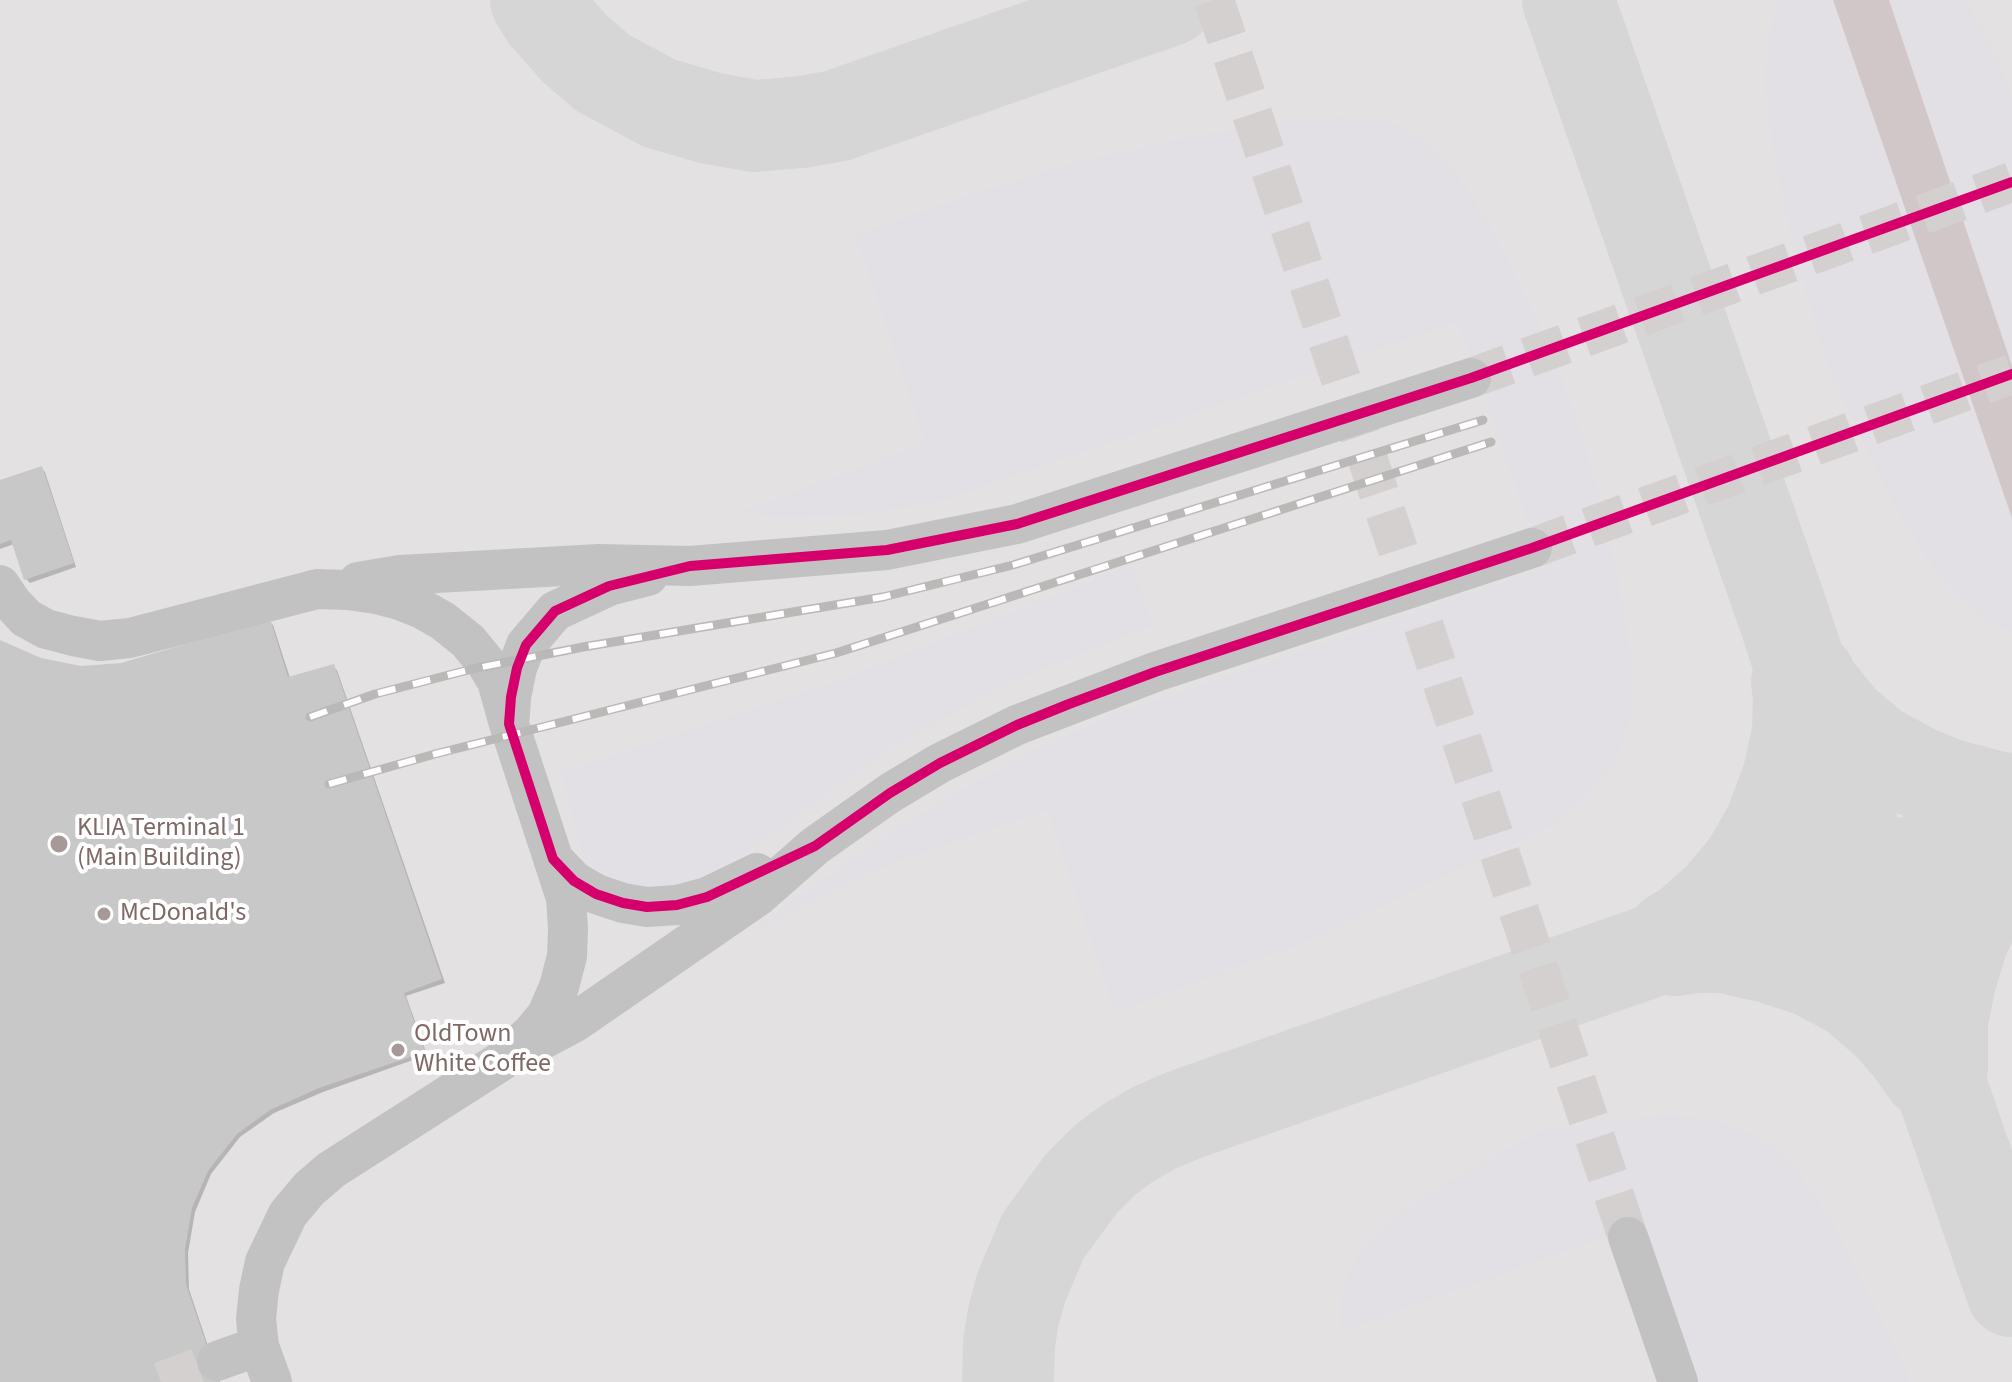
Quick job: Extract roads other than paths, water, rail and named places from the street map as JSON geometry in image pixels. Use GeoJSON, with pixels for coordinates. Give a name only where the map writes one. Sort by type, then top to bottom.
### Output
{"type":"FeatureCollection","features":[{"type":"Feature","properties":{"kind":"street"},"geometry":{"type":"LineString","coordinates":[[0,585],[26,618],[46,629],[100,641],[130,638],[317,589],[400,575],[599,564],[690,566],[887,550],[1017,524],[1471,378]]}},
{"type":"Feature","properties":{"kind":"street"},"geometry":{"type":"LineString","coordinates":[[217,1361],[266,1364],[256,1319],[265,1262],[288,1214],[309,1189],[331,1170],[500,1062],[575,1022],[758,896],[815,846],[890,793],[940,763],[1017,725],[1155,672],[1532,548]]}},
{"type":"Feature","properties":{"kind":"street"},"geometry":{"type":"LineString","coordinates":[[509,724],[517,668],[526,645],[555,611],[609,586],[690,566]]}},
{"type":"Feature","properties":{"kind":"street"},"geometry":{"type":"LineString","coordinates":[[317,589],[348,590],[399,600],[422,609],[468,641],[497,681],[566,898],[568,928],[567,956],[547,1015],[500,1062]]}},
{"type":"Feature","properties":{"kind":"street"},"geometry":{"type":"LineString","coordinates":[[553,859],[574,881],[596,894],[647,907],[677,905],[707,897],[815,846]]}},
{"type":"Feature","properties":{"kind":"street"},"geometry":{"type":"LineString","coordinates":[[1628,1237],[1678,1382]]}},
{"type":"Feature","properties":{"kind":"tunnel"},"geometry":{"type":"LineString","coordinates":[[1214,0],[1628,1237]]}},
{"type":"Feature","properties":{"kind":"tunnel"},"geometry":{"type":"LineString","coordinates":[[1471,378],[2012,182]]}},
{"type":"Feature","properties":{"kind":"tunnel"},"geometry":{"type":"LineString","coordinates":[[1532,548],[2012,374]]}},
{"type":"Feature","properties":{"kind":"tunnel"},"geometry":{"type":"LineString","coordinates":[[161,1382],[217,1361]]}},
{"type":"Feature","properties":{"kind":"railway"},"geometry":{"type":"LineString","coordinates":[[310,717],[375,694],[472,669],[583,647],[883,597],[1013,565],[1483,420]]}},
{"type":"Feature","properties":{"kind":"railway"},"geometry":{"type":"LineString","coordinates":[[329,784],[435,754],[836,653],[1491,442]]}},
{"type":"Feature","properties":{"kind":"place","name":"KLIA Terminal 1 (Main Building)"},"geometry":{"type":"Point","coordinates":[59,844]}},
{"type":"Feature","properties":{"kind":"place","name":"McDonald's"},"geometry":{"type":"Point","coordinates":[104,914]}},
{"type":"Feature","properties":{"kind":"place","name":"OldTown White Coffee"},"geometry":{"type":"Point","coordinates":[398,1050]}}]}
